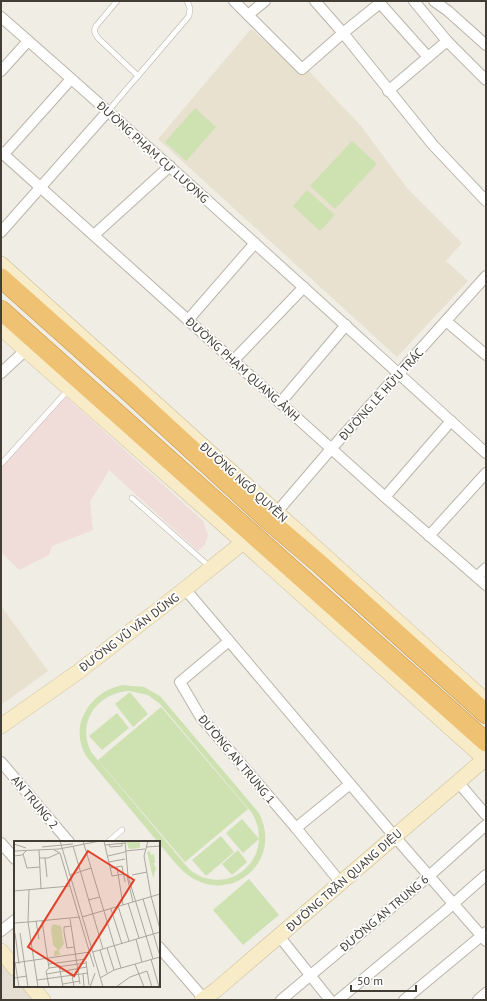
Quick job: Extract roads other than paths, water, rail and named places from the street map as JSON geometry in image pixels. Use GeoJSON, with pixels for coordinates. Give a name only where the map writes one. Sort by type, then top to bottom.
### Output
{"type":"FeatureCollection","features":[{"type":"Feature","properties":{"kind":"highway","name":"ĐƯỜNG NGÔ QUYỀN"},"geometry":{"type":"LineString","coordinates":[[1,278],[130,393],[272,516],[323,567],[486,714]]}},
{"type":"Feature","properties":{"kind":"highway"},"geometry":{"type":"LineString","coordinates":[[1,310],[30,346],[248,538],[486,755]]}},
{"type":"Feature","properties":{"kind":"highway"},"geometry":{"type":"LineString","coordinates":[[248,538],[272,516]]}},
{"type":"Feature","properties":{"kind":"street"},"geometry":{"type":"LineString","coordinates":[[234,1],[302,69],[379,2],[428,57]]}},
{"type":"Feature","properties":{"kind":"street"},"geometry":{"type":"LineString","coordinates":[[248,15],[264,1]]}},
{"type":"Feature","properties":{"kind":"street"},"geometry":{"type":"LineString","coordinates":[[315,1],[432,145],[486,201]]}},
{"type":"Feature","properties":{"kind":"street"},"geometry":{"type":"LineString","coordinates":[[414,1],[447,41],[486,80]]}},
{"type":"Feature","properties":{"kind":"street"},"geometry":{"type":"LineString","coordinates":[[434,1],[448,11],[486,45]]}},
{"type":"Feature","properties":{"kind":"street","name":"ĐƯỜNG PHẠM CỰ LƯỢNG"},"geometry":{"type":"LineString","coordinates":[[1,17],[170,166],[486,453]]}},
{"type":"Feature","properties":{"kind":"street"},"geometry":{"type":"LineString","coordinates":[[1,71],[28,41]]}},
{"type":"Feature","properties":{"kind":"street"},"geometry":{"type":"LineString","coordinates":[[388,90],[447,41]]}},
{"type":"Feature","properties":{"kind":"street"},"geometry":{"type":"LineString","coordinates":[[3,153],[71,79]]}},
{"type":"Feature","properties":{"kind":"street"},"geometry":{"type":"LineString","coordinates":[[1,232],[108,111]]}},
{"type":"Feature","properties":{"kind":"street","name":"ĐƯỜNG PHẠM QUANG ẢNH"},"geometry":{"type":"LineString","coordinates":[[3,153],[331,449],[486,585]]}},
{"type":"Feature","properties":{"kind":"street"},"geometry":{"type":"LineString","coordinates":[[94,235],[170,166]]}},
{"type":"Feature","properties":{"kind":"street"},"geometry":{"type":"LineString","coordinates":[[188,320],[255,243]]}},
{"type":"Feature","properties":{"kind":"street","name":"ĐƯỜNG NGÔ QUYỀN"},"geometry":{"type":"LineString","coordinates":[[1,264],[272,516],[486,701]]}},
{"type":"Feature","properties":{"kind":"street","name":"ĐƯỜNG LÊ HỮU TRÁC"},"geometry":{"type":"LineString","coordinates":[[272,516],[486,276]]}},
{"type":"Feature","properties":{"kind":"street"},"geometry":{"type":"LineString","coordinates":[[234,361],[304,287]]}},
{"type":"Feature","properties":{"kind":"street"},"geometry":{"type":"LineString","coordinates":[[446,321],[486,355]]}},
{"type":"Feature","properties":{"kind":"street"},"geometry":{"type":"LineString","coordinates":[[280,403],[346,325]]}},
{"type":"Feature","properties":{"kind":"street"},"geometry":{"type":"LineString","coordinates":[[1,328],[30,346],[69,389],[248,538]]}},
{"type":"Feature","properties":{"kind":"street"},"geometry":{"type":"LineString","coordinates":[[1,373],[30,346]]}},
{"type":"Feature","properties":{"kind":"street"},"geometry":{"type":"LineString","coordinates":[[385,497],[451,421]]}},
{"type":"Feature","properties":{"kind":"street"},"geometry":{"type":"LineString","coordinates":[[429,536],[486,473]]}},
{"type":"Feature","properties":{"kind":"street","name":"ĐƯỜNG VŨ VĂN DŨNG"},"geometry":{"type":"LineString","coordinates":[[1,726],[78,672],[248,538]]}},
{"type":"Feature","properties":{"kind":"street"},"geometry":{"type":"LineString","coordinates":[[477,577],[486,568]]}},
{"type":"Feature","properties":{"kind":"street"},"geometry":{"type":"LineString","coordinates":[[185,589],[395,837],[453,904],[485,936],[404,1000]]}},
{"type":"Feature","properties":{"kind":"street","name":"ĐƯỜNG AN TRUNG 1"},"geometry":{"type":"LineString","coordinates":[[229,641],[180,682],[200,716],[296,828]]}},
{"type":"Feature","properties":{"kind":"street","name":"ĐƯỜNG TRẦN QUANG DIỆU"},"geometry":{"type":"LineString","coordinates":[[203,999],[216,990],[395,837],[458,782],[486,755]]}},
{"type":"Feature","properties":{"kind":"street","name":"AN TRUNG 2"},"geometry":{"type":"LineString","coordinates":[[1,762],[68,841]]}},
{"type":"Feature","properties":{"kind":"street"},"geometry":{"type":"LineString","coordinates":[[458,782],[486,815]]}},
{"type":"Feature","properties":{"kind":"street"},"geometry":{"type":"LineString","coordinates":[[341,883],[296,828],[350,784]]}},
{"type":"Feature","properties":{"kind":"street","name":"ĐƯỜNG AN TRUNG 6"},"geometry":{"type":"LineString","coordinates":[[281,1000],[429,876],[486,825]]}},
{"type":"Feature","properties":{"kind":"street"},"geometry":{"type":"LineString","coordinates":[[1,843],[14,858]]}},
{"type":"Feature","properties":{"kind":"street"},"geometry":{"type":"LineString","coordinates":[[338,1000],[486,875]]}},
{"type":"Feature","properties":{"kind":"street"},"geometry":{"type":"LineString","coordinates":[[1,931],[14,921]]}},
{"type":"Feature","properties":{"kind":"street"},"geometry":{"type":"LineString","coordinates":[[279,936],[330,1000]]}},
{"type":"Feature","properties":{"kind":"street"},"geometry":{"type":"LineString","coordinates":[[160,948],[203,999]]}},
{"type":"Feature","properties":{"kind":"street"},"geometry":{"type":"LineString","coordinates":[[32,987],[43,1000]]}},
{"type":"Feature","properties":{"kind":"street"},"geometry":{"type":"LineString","coordinates":[[478,1000],[486,993]]}},
{"type":"Feature","properties":{"kind":"lane"},"geometry":{"type":"LineString","coordinates":[[117,1],[96,26],[94,29],[95,34],[98,39],[138,76]]}},
{"type":"Feature","properties":{"kind":"lane"},"geometry":{"type":"LineString","coordinates":[[108,111],[189,16],[190,8],[187,1]]}},
{"type":"Feature","properties":{"kind":"lane"},"geometry":{"type":"LineString","coordinates":[[1,464],[69,389]]}},
{"type":"Feature","properties":{"kind":"lane"},"geometry":{"type":"LineString","coordinates":[[132,498],[211,568]]}},
{"type":"Feature","properties":{"kind":"lane"},"geometry":{"type":"LineString","coordinates":[[109,841],[122,830]]}}]}
